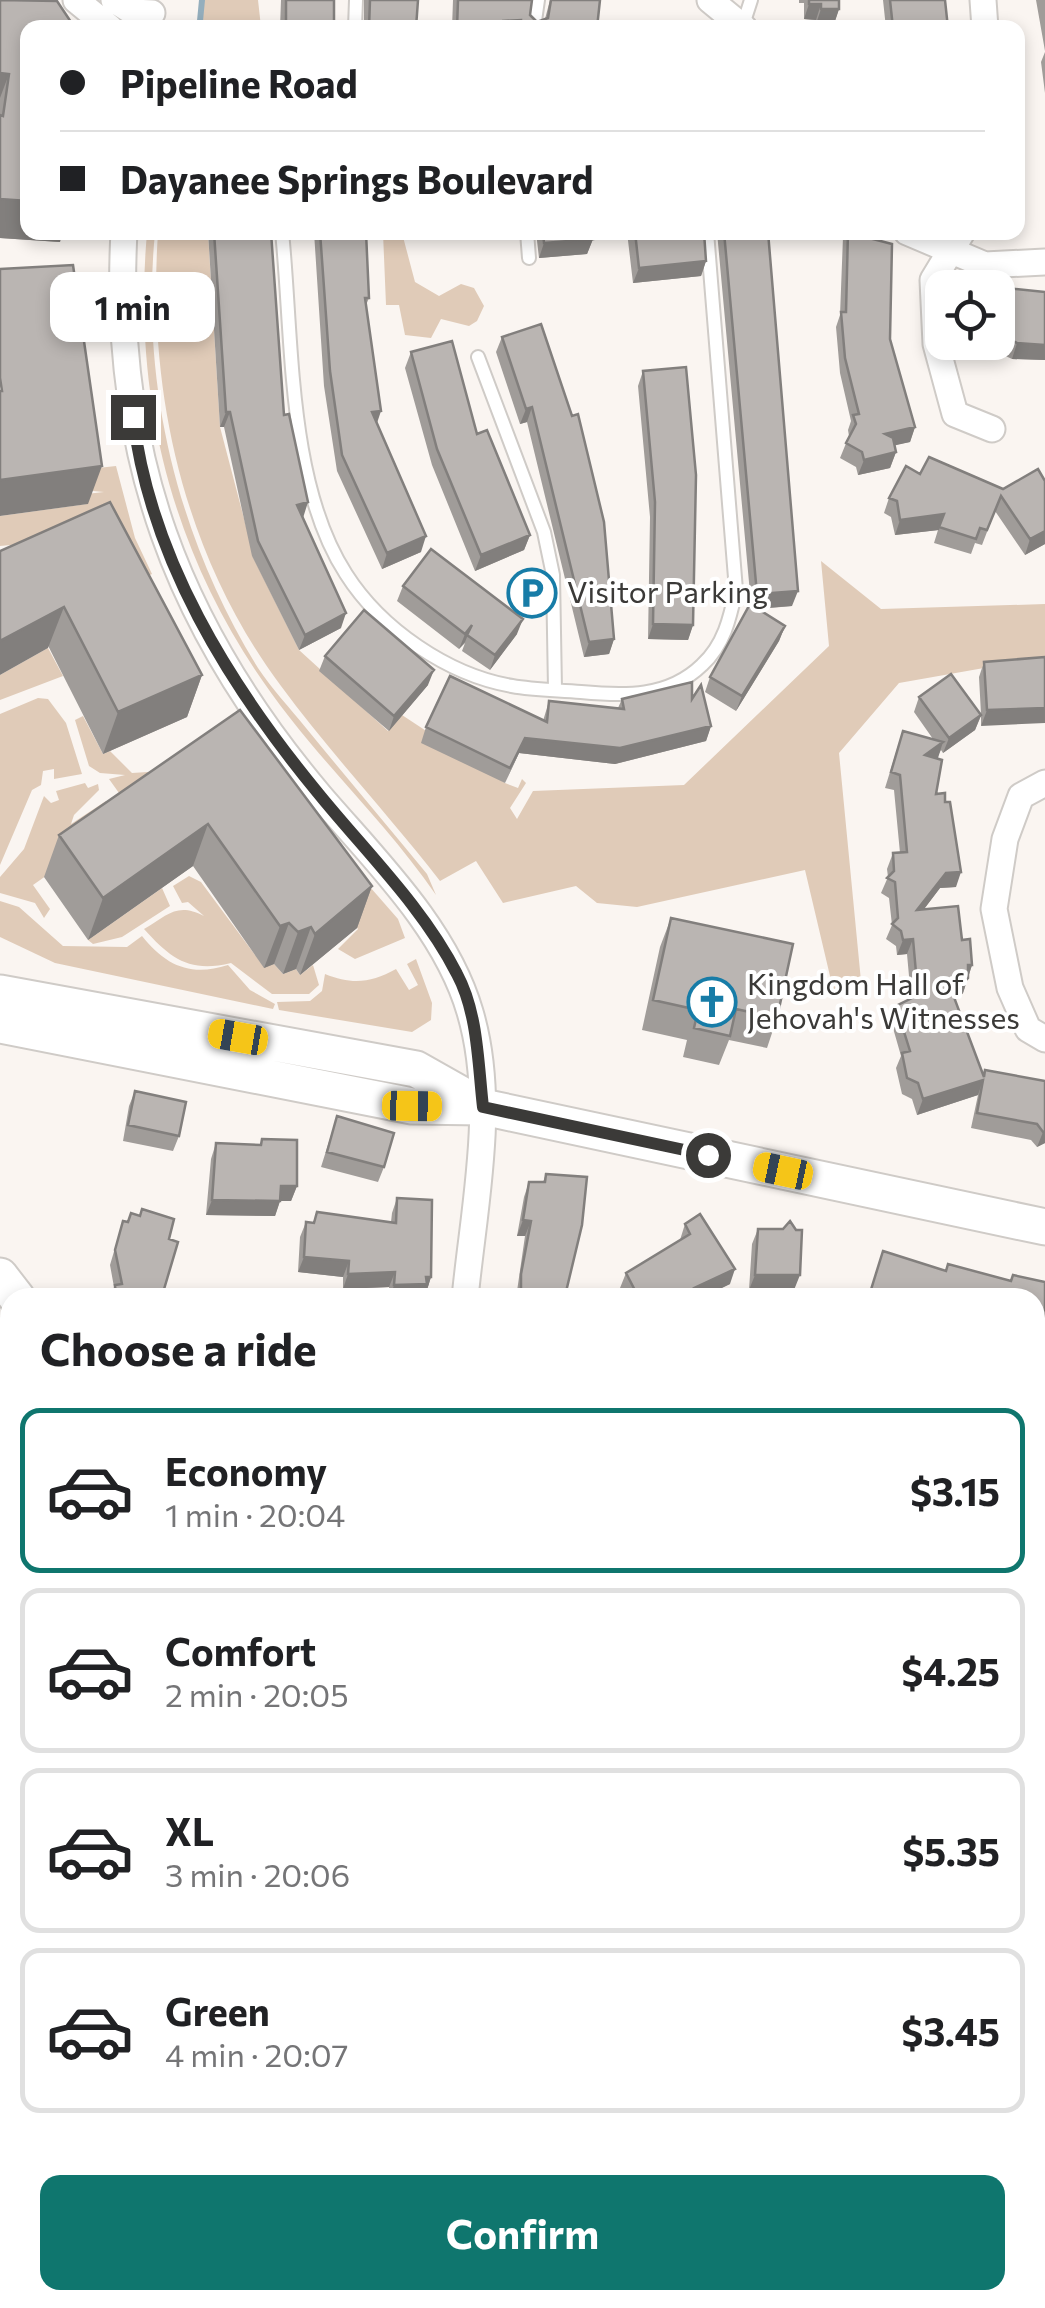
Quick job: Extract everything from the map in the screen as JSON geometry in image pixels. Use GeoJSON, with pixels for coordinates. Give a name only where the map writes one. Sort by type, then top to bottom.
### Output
{"type":"FeatureCollection","features":[{"type":"Feature","properties":{"kind":"main road"},"geometry":{"type":"LineString","coordinates":[[0,975],[15,995],[416,1069],[483,1107]]}},
{"type":"Feature","properties":{"kind":"main road"},"geometry":{"type":"LineString","coordinates":[[5,1030],[412,1106],[483,1107],[1045,1227]]}},
{"type":"Feature","properties":{"kind":"street"},"geometry":{"type":"LineString","coordinates":[[76,0],[100,20]]}},
{"type":"Feature","properties":{"kind":"street"},"geometry":{"type":"LineString","coordinates":[[114,0],[133,12],[154,15]]}},
{"type":"Feature","properties":{"kind":"street"},"geometry":{"type":"LineString","coordinates":[[710,0],[734,20]]}},
{"type":"Feature","properties":{"kind":"street"},"geometry":{"type":"LineString","coordinates":[[124,240],[122,283],[137,448],[154,515],[177,571],[214,648],[317,792],[385,870],[457,974],[472,1016],[483,1107],[466,1288]]}},
{"type":"Feature","properties":{"kind":"street"},"geometry":{"type":"LineString","coordinates":[[992,429],[955,414],[936,344],[933,280],[957,242],[985,265],[1045,262]]}},
{"type":"Feature","properties":{"kind":"street"},"geometry":{"type":"LineString","coordinates":[[1045,782],[1021,796],[1005,839],[994,909],[1010,988],[1028,1029],[1045,1039]]}},
{"type":"Feature","properties":{"kind":"lane"},"geometry":{"type":"LineString","coordinates":[[283,240],[306,461],[319,511],[344,572],[375,614],[411,641],[477,678],[643,695],[677,682],[703,664],[726,632],[736,590],[708,240]]}},
{"type":"Feature","properties":{"kind":"lane"},"geometry":{"type":"LineString","coordinates":[[528,240],[530,258]]}},
{"type":"Feature","properties":{"kind":"lane"},"geometry":{"type":"LineString","coordinates":[[40,280],[122,283]]}},
{"type":"Feature","properties":{"kind":"lane"},"geometry":{"type":"LineString","coordinates":[[478,357],[544,532],[553,575],[555,689]]}},
{"type":"Feature","properties":{"kind":"lane"},"geometry":{"type":"LineString","coordinates":[[306,461],[320,456]]}},
{"type":"Feature","properties":{"kind":"shaded area"},"geometry":{"type":"Polygon","coordinates":[[[204,0],[258,0],[260,20],[201,20],[204,0]]]}},
{"type":"Feature","properties":{"kind":"shaded area"},"geometry":{"type":"Polygon","coordinates":[[[147,240],[155,240],[154,347],[171,459],[206,567],[230,618],[263,676],[427,874],[436,895],[402,849],[290,718],[251,664],[219,608],[192,550],[171,489],[156,427],[147,364],[147,240]]]}},
{"type":"Feature","properties":{"kind":"shaded area"},"geometry":{"type":"Polygon","coordinates":[[[158,240],[208,240],[220,427],[247,530],[297,532],[252,555],[299,650],[388,731],[402,715],[505,783],[518,788],[522,779],[526,783],[510,808],[517,819],[533,791],[684,785],[829,646],[821,561],[881,609],[1045,604],[1045,663],[1018,662],[899,683],[839,753],[861,981],[834,993],[805,870],[637,907],[597,903],[576,886],[503,903],[476,861],[440,881],[281,686],[247,636],[219,583],[179,470],[159,353],[158,240]]]}},
{"type":"Feature","properties":{"kind":"shaded area"},"geometry":{"type":"Polygon","coordinates":[[[383,240],[404,240],[415,282],[439,296],[461,284],[474,288],[484,306],[477,321],[469,326],[441,319],[431,338],[405,335],[399,305],[386,305],[383,240]]]}},
{"type":"Feature","properties":{"kind":"shaded area"},"geometry":{"type":"Polygon","coordinates":[[[116,466],[135,538],[152,574],[133,583],[21,544],[0,546],[0,516],[87,504],[86,494],[104,492],[93,491],[89,469],[116,466]]]}},
{"type":"Feature","properties":{"kind":"shaded area"},"geometry":{"type":"Polygon","coordinates":[[[48,648],[63,676],[0,700],[0,675],[48,648]]]}},
{"type":"Feature","properties":{"kind":"shaded area"},"geometry":{"type":"Polygon","coordinates":[[[38,698],[48,699],[66,723],[82,774],[54,779],[54,769],[43,771],[41,785],[32,790],[0,865],[0,714],[38,698]]]}},
{"type":"Feature","properties":{"kind":"shaded area"},"geometry":{"type":"Polygon","coordinates":[[[83,716],[103,754],[110,751],[132,773],[163,771],[129,807],[109,779],[125,775],[100,773],[89,766],[75,720],[83,716]]]}},
{"type":"Feature","properties":{"kind":"shaded area"},"geometry":{"type":"Polygon","coordinates":[[[85,783],[88,788],[98,784],[99,790],[74,815],[71,824],[106,801],[124,821],[33,885],[50,909],[44,918],[35,903],[0,893],[0,877],[24,849],[44,796],[51,803],[59,800],[56,791],[85,783]]]}},
{"type":"Feature","properties":{"kind":"shaded area"},"geometry":{"type":"Polygon","coordinates":[[[356,871],[398,919],[405,938],[355,959],[338,949],[358,929],[330,892],[356,871]]]}},
{"type":"Feature","properties":{"kind":"shaded area"},"geometry":{"type":"Polygon","coordinates":[[[189,876],[201,882],[264,967],[274,964],[283,974],[296,969],[300,975],[313,965],[319,985],[309,994],[272,994],[231,963],[193,965],[163,948],[144,929],[179,910],[204,916],[188,902],[182,903],[173,886],[189,876]]]}},
{"type":"Feature","properties":{"kind":"shaded area"},"geometry":{"type":"Polygon","coordinates":[[[162,888],[170,906],[122,937],[93,944],[88,940],[162,888]]]}},
{"type":"Feature","properties":{"kind":"shaded area"},"geometry":{"type":"Polygon","coordinates":[[[0,901],[19,907],[63,946],[127,947],[142,936],[160,955],[180,966],[202,970],[228,965],[250,990],[275,1004],[273,1009],[55,963],[0,937],[0,901]]]}},
{"type":"Feature","properties":{"kind":"shaded area"},"geometry":{"type":"Polygon","coordinates":[[[416,959],[432,1003],[431,1020],[412,1032],[279,1010],[277,1002],[310,1001],[322,991],[325,974],[361,981],[396,969],[409,990],[418,985],[407,964],[416,959]]]}},
{"type":"Feature","properties":{"kind":"building"},"geometry":{"type":"Polygon","coordinates":[[[0,0],[57,1],[70,20],[20,20],[20,200],[0,199],[0,115],[3,116],[9,74],[0,73],[0,0]]]}},
{"type":"Feature","properties":{"kind":"building"},"geometry":{"type":"Polygon","coordinates":[[[286,0],[334,0],[334,20],[286,20],[286,0]]]}},
{"type":"Feature","properties":{"kind":"building"},"geometry":{"type":"Polygon","coordinates":[[[370,0],[418,0],[417,20],[369,20],[370,0]]]}},
{"type":"Feature","properties":{"kind":"building"},"geometry":{"type":"Polygon","coordinates":[[[458,0],[532,0],[530,15],[535,20],[521,20],[457,20],[458,0]]]}},
{"type":"Feature","properties":{"kind":"building"},"geometry":{"type":"Polygon","coordinates":[[[551,0],[600,0],[598,20],[542,20],[548,18],[551,0]]]}},
{"type":"Feature","properties":{"kind":"building"},"geometry":{"type":"Polygon","coordinates":[[[809,0],[839,0],[839,9],[821,9],[821,4],[809,4],[809,0]]]}},
{"type":"Feature","properties":{"kind":"building"},"geometry":{"type":"Polygon","coordinates":[[[890,0],[945,0],[947,20],[892,20],[890,0]]]}},
{"type":"Feature","properties":{"kind":"building"},"geometry":{"type":"Polygon","coordinates":[[[215,240],[272,240],[284,415],[289,414],[308,502],[297,505],[346,613],[305,635],[258,541],[230,412],[226,412],[215,240]]]}},
{"type":"Feature","properties":{"kind":"building"},"geometry":{"type":"Polygon","coordinates":[[[321,240],[366,240],[369,298],[365,298],[381,411],[372,412],[426,536],[387,553],[342,455],[330,371],[321,240]]]}},
{"type":"Feature","properties":{"kind":"building"},"geometry":{"type":"Polygon","coordinates":[[[636,240],[705,240],[706,261],[639,268],[636,240]]]}},
{"type":"Feature","properties":{"kind":"building"},"geometry":{"type":"Polygon","coordinates":[[[725,240],[769,240],[798,591],[757,594],[725,240]]]}},
{"type":"Feature","properties":{"kind":"building"},"geometry":{"type":"Polygon","coordinates":[[[848,240],[892,244],[890,339],[915,427],[885,434],[893,438],[896,452],[864,460],[862,452],[846,443],[856,424],[853,415],[859,414],[845,358],[841,312],[846,312],[848,240]]]}},
{"type":"Feature","properties":{"kind":"building"},"geometry":{"type":"Polygon","coordinates":[[[73,265],[102,466],[0,480],[0,269],[73,265]]]}},
{"type":"Feature","properties":{"kind":"building"},"geometry":{"type":"Polygon","coordinates":[[[1015,289],[1045,292],[1045,345],[1017,343],[1015,289]]]}},
{"type":"Feature","properties":{"kind":"building"},"geometry":{"type":"Polygon","coordinates":[[[541,324],[572,416],[578,414],[604,522],[614,639],[589,642],[532,407],[526,409],[502,337],[541,324]]]}},
{"type":"Feature","properties":{"kind":"building"},"geometry":{"type":"Polygon","coordinates":[[[452,341],[477,434],[487,430],[530,535],[481,555],[437,449],[411,352],[452,341]]]}},
{"type":"Feature","properties":{"kind":"building"},"geometry":{"type":"Polygon","coordinates":[[[686,367],[696,475],[693,625],[653,624],[655,502],[643,371],[686,367]]]}},
{"type":"Feature","properties":{"kind":"building"},"geometry":{"type":"Polygon","coordinates":[[[929,457],[1003,489],[1038,469],[1045,481],[1045,531],[1030,539],[1001,496],[987,530],[980,528],[976,539],[939,527],[944,514],[900,520],[897,501],[889,498],[906,466],[920,474],[929,457]]]}},
{"type":"Feature","properties":{"kind":"building"},"geometry":{"type":"Polygon","coordinates":[[[110,502],[202,675],[118,712],[64,607],[0,641],[0,551],[110,502]]]}},
{"type":"Feature","properties":{"kind":"building"},"geometry":{"type":"Polygon","coordinates":[[[431,549],[523,619],[495,655],[467,635],[472,625],[465,634],[403,586],[431,549]]]}},
{"type":"Feature","properties":{"kind":"building"},"geometry":{"type":"Polygon","coordinates":[[[750,604],[785,626],[742,696],[710,677],[750,604]]]}},
{"type":"Feature","properties":{"kind":"building"},"geometry":{"type":"Polygon","coordinates":[[[364,610],[434,670],[394,716],[325,656],[364,610]]]}},
{"type":"Feature","properties":{"kind":"building"},"geometry":{"type":"Polygon","coordinates":[[[1045,657],[1045,708],[987,710],[984,662],[1045,657]]]}},
{"type":"Feature","properties":{"kind":"building"},"geometry":{"type":"Polygon","coordinates":[[[951,674],[981,715],[949,738],[919,697],[951,674]]]}},
{"type":"Feature","properties":{"kind":"building"},"geometry":{"type":"Polygon","coordinates":[[[450,676],[547,722],[549,701],[624,709],[622,699],[692,682],[692,699],[701,685],[711,726],[620,748],[525,738],[510,768],[426,727],[450,676]]]}},
{"type":"Feature","properties":{"kind":"building"},"geometry":{"type":"Polygon","coordinates":[[[240,710],[372,886],[315,934],[311,927],[298,932],[289,923],[280,926],[208,824],[103,898],[59,835],[240,710]]]}},
{"type":"Feature","properties":{"kind":"building"},"geometry":{"type":"Polygon","coordinates":[[[903,731],[943,742],[925,755],[942,760],[936,794],[945,793],[945,802],[950,802],[961,872],[946,873],[917,910],[958,906],[962,940],[970,939],[972,965],[968,965],[968,978],[963,983],[949,984],[984,1077],[985,1070],[1045,1081],[1043,1132],[1037,1124],[977,1113],[983,1080],[923,1099],[918,1083],[907,1078],[902,1053],[910,1051],[896,1006],[918,995],[913,939],[903,940],[901,931],[892,924],[898,918],[895,882],[887,878],[894,871],[893,853],[907,852],[900,775],[891,772],[903,731]]]}},
{"type":"Feature","properties":{"kind":"building","name":"Kingdom Hall of Jehovah's Witnesses"},"geometry":{"type":"Polygon","coordinates":[[[671,918],[793,944],[777,1018],[736,1009],[730,1036],[694,1028],[698,1010],[653,1000],[671,918]]]}},
{"type":"Feature","properties":{"kind":"building"},"geometry":{"type":"Polygon","coordinates":[[[135,1091],[186,1102],[179,1136],[128,1125],[135,1091]]]}},
{"type":"Feature","properties":{"kind":"building"},"geometry":{"type":"Polygon","coordinates":[[[337,1116],[394,1133],[384,1167],[327,1152],[337,1116]]]}},
{"type":"Feature","properties":{"kind":"building"},"geometry":{"type":"Polygon","coordinates":[[[262,1139],[297,1140],[297,1186],[281,1186],[280,1201],[212,1200],[216,1143],[261,1145],[262,1139]]]}},
{"type":"Feature","properties":{"kind":"building"},"geometry":{"type":"Polygon","coordinates":[[[546,1174],[587,1177],[582,1225],[567,1288],[521,1288],[531,1221],[523,1220],[529,1182],[545,1182],[546,1174]]]}},
{"type":"Feature","properties":{"kind":"building"},"geometry":{"type":"Polygon","coordinates":[[[397,1198],[432,1200],[431,1277],[426,1277],[427,1284],[394,1285],[395,1272],[348,1274],[349,1261],[304,1257],[306,1222],[314,1223],[317,1212],[396,1223],[397,1198]]]}},
{"type":"Feature","properties":{"kind":"building"},"geometry":{"type":"Polygon","coordinates":[[[142,1209],[174,1219],[169,1239],[178,1242],[164,1288],[115,1288],[122,1284],[115,1250],[123,1221],[128,1222],[131,1213],[140,1216],[142,1209]]]}},
{"type":"Feature","properties":{"kind":"building"},"geometry":{"type":"Polygon","coordinates":[[[700,1214],[735,1269],[694,1288],[634,1288],[626,1273],[690,1234],[685,1224],[700,1214]]]}},
{"type":"Feature","properties":{"kind":"building"},"geometry":{"type":"Polygon","coordinates":[[[790,1221],[796,1230],[802,1230],[800,1275],[755,1275],[758,1229],[783,1229],[790,1221]]]}},
{"type":"Feature","properties":{"kind":"building"},"geometry":{"type":"Polygon","coordinates":[[[883,1251],[946,1271],[948,1264],[1011,1281],[1013,1275],[1045,1282],[1045,1288],[871,1288],[883,1251]]]}},
{"type":"Feature","properties":{"kind":"waterway"},"geometry":{"type":"LineString","coordinates":[[200,20],[202,0]]}},
{"type":"Feature","properties":{"kind":"place","name":"Visitor Parking"},"geometry":{"type":"Point","coordinates":[532,593]}},
{"type":"Feature","properties":{"kind":"place","name":"Kingdom Hall of Jehovah's Witnesses"},"geometry":{"type":"Point","coordinates":[712,1002]}},
{"type":"Feature","properties":{"kind":"route"},"geometry":{"type":"LineString","coordinates":[[133,417],[154,515],[214,648],[317,792],[385,870],[457,974],[472,1016],[483,1107],[708,1155]]}}]}
